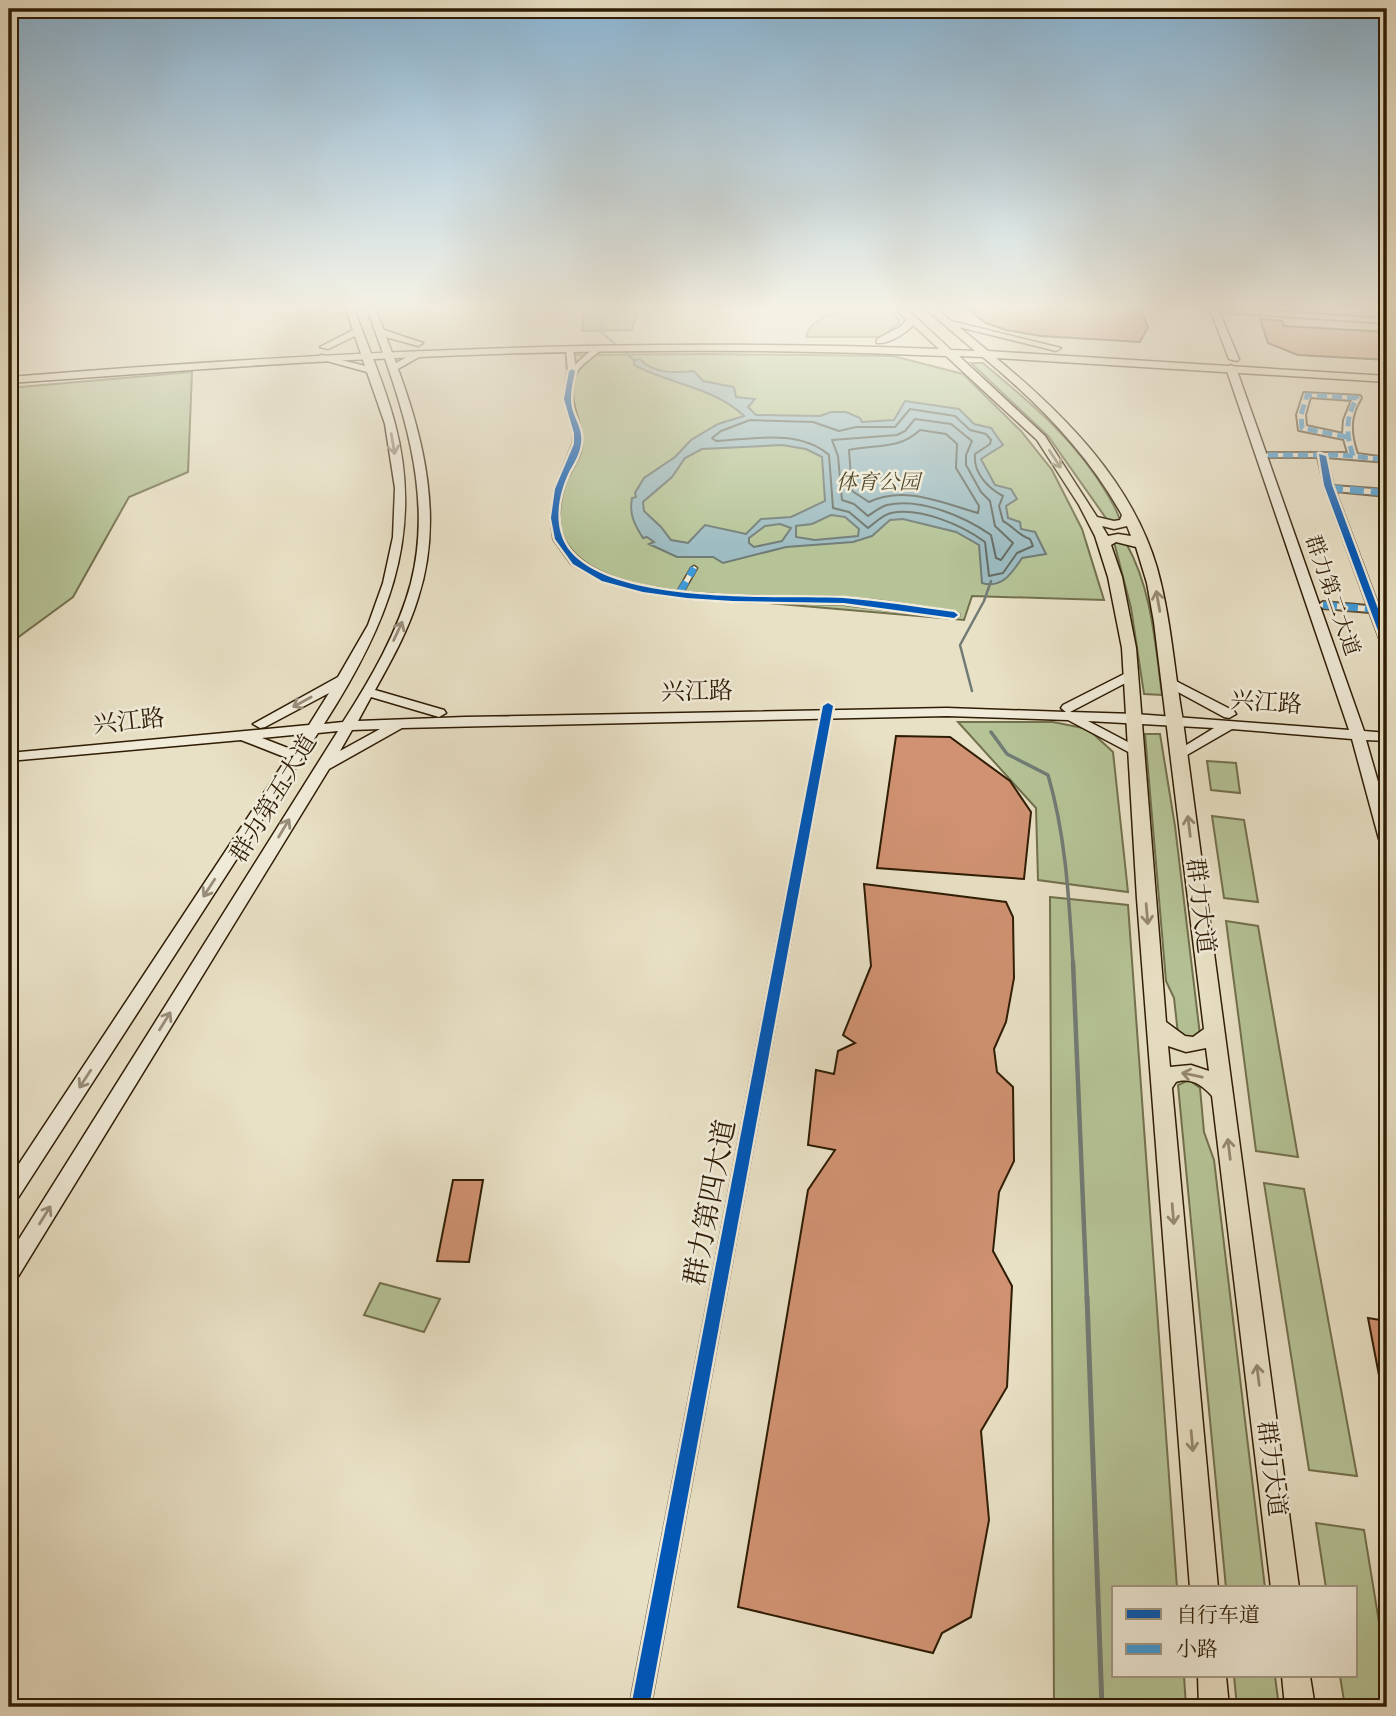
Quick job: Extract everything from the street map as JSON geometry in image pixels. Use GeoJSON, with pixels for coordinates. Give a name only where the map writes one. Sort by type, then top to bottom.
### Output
{"type":"FeatureCollection","features":[{"type":"Feature","properties":{"kind":"main road","name":"群力第五大道"},"geometry":{"type":"LineString","coordinates":[[9,1195],[317,724],[374,625],[389,583],[401,512],[401,488],[390,425],[378,389]]}},
{"type":"Feature","properties":{"kind":"main road","name":"群力第五大道"},"geometry":{"type":"LineString","coordinates":[[9,1273],[350,721],[404,617],[417,583],[425,541],[425,477],[419,449],[399,389]]}},
{"type":"Feature","properties":{"kind":"main road","name":"群力大道"},"geometry":{"type":"LineString","coordinates":[[991,389],[1041,438],[1092,519],[1104,544],[1123,610],[1134,714],[1204,1586]]}},
{"type":"Feature","properties":{"kind":"main road","name":"群力大道"},"geometry":{"type":"LineString","coordinates":[[1025,389],[1085,446],[1128,516],[1142,545],[1157,593],[1180,755],[1285,1586]]}},
{"type":"Feature","properties":{"kind":"main road","name":"群力第二大道"},"geometry":{"type":"LineString","coordinates":[[1241,389],[1387,803]]}},
{"type":"Feature","properties":{"kind":"main road","name":"群力第二大道"},"geometry":{"type":"LineString","coordinates":[[1242,389],[1323,605],[1361,730],[1387,839]]}},
{"type":"Feature","properties":{"kind":"main road"},"geometry":{"type":"LineString","coordinates":[[1092,519],[1119,524],[1126,522],[1128,516]]}},
{"type":"Feature","properties":{"kind":"main road"},"geometry":{"type":"LineString","coordinates":[[1104,544],[1108,539],[1117,538],[1142,545]]}},
{"type":"Feature","properties":{"kind":"main road"},"geometry":{"type":"LineString","coordinates":[[1130,674],[1068,712],[1136,752]]}},
{"type":"Feature","properties":{"kind":"main road"},"geometry":{"type":"LineString","coordinates":[[260,724],[344,679]]}},
{"type":"Feature","properties":{"kind":"main road"},"geometry":{"type":"LineString","coordinates":[[1170,682],[1229,719],[1180,755]]}},
{"type":"Feature","properties":{"kind":"main road"},"geometry":{"type":"LineString","coordinates":[[367,692],[439,713]]}},
{"type":"Feature","properties":{"kind":"main road","name":"兴江路"},"geometry":{"type":"LineString","coordinates":[[9,757],[439,713],[946,708],[1174,716],[1361,730],[1387,728]]}},
{"type":"Feature","properties":{"kind":"main road","name":"兴江路"},"geometry":{"type":"LineString","coordinates":[[350,721],[400,724],[828,710]]}},
{"type":"Feature","properties":{"kind":"main road","name":"兴江路"},"geometry":{"type":"LineString","coordinates":[[9,748],[260,724],[317,724]]}},
{"type":"Feature","properties":{"kind":"main road"},"geometry":{"type":"LineString","coordinates":[[321,767],[400,724]]}},
{"type":"Feature","properties":{"kind":"main road","name":"兴江路"},"geometry":{"type":"LineString","coordinates":[[1361,730],[1387,737]]}},
{"type":"Feature","properties":{"kind":"main road"},"geometry":{"type":"LineString","coordinates":[[240,735],[295,756]]}},
{"type":"Feature","properties":{"kind":"main road"},"geometry":{"type":"LineString","coordinates":[[1157,1025],[1170,1039],[1193,1045],[1205,1042],[1214,1031]]}},
{"type":"Feature","properties":{"kind":"main road"},"geometry":{"type":"LineString","coordinates":[[1162,1088],[1169,1076],[1181,1072],[1209,1080],[1222,1093]]}},
{"type":"Feature","properties":{"kind":"main road"},"geometry":{"type":"LineString","coordinates":[[1212,1678],[1214,1707]]}},
{"type":"Feature","properties":{"kind":"main road"},"geometry":{"type":"LineString","coordinates":[[1296,1678],[1300,1707]]}},
{"type":"Feature","properties":{"kind":"street"},"geometry":{"type":"LineString","coordinates":[[570,389],[568,405],[578,436],[577,453],[561,482],[554,518],[559,541],[573,559],[597,574],[623,585],[679,594],[843,601],[954,615]]}},
{"type":"Feature","properties":{"kind":"street"},"geometry":{"type":"LineString","coordinates":[[1347,437],[1302,428],[1301,415],[1307,394],[1357,398],[1347,413],[1347,437],[1353,456]]}},
{"type":"Feature","properties":{"kind":"street"},"geometry":{"type":"LineString","coordinates":[[1387,406],[1384,423],[1387,430]]}},
{"type":"Feature","properties":{"kind":"street"},"geometry":{"type":"LineString","coordinates":[[1268,455],[1353,456],[1387,460]]}},
{"type":"Feature","properties":{"kind":"street"},"geometry":{"type":"LineString","coordinates":[[1322,456],[1329,488],[1387,643]]}},
{"type":"Feature","properties":{"kind":"street"},"geometry":{"type":"LineString","coordinates":[[1329,488],[1387,494]]}},
{"type":"Feature","properties":{"kind":"street"},"geometry":{"type":"LineString","coordinates":[[679,594],[694,568]]}},
{"type":"Feature","properties":{"kind":"street"},"geometry":{"type":"LineString","coordinates":[[1323,605],[1387,610]]}},
{"type":"Feature","properties":{"kind":"street","name":"群力第四大道"},"geometry":{"type":"LineString","coordinates":[[640,1707],[828,710]]}},
{"type":"Feature","properties":{"kind":"green space"},"geometry":{"type":"Polygon","coordinates":[[[9,389],[191,389],[188,472],[129,497],[73,597],[9,644],[9,389]]]}},
{"type":"Feature","properties":{"kind":"green space","name":"体育公园"},"geometry":{"type":"Polygon","coordinates":[[[570,389],[978,389],[1021,431],[1052,470],[1082,529],[1104,600],[972,596],[964,620],[663,594],[620,587],[575,564],[557,543],[560,479],[580,452],[582,434],[571,401],[570,389]]]}},
{"type":"Feature","properties":{"kind":"green space"},"geometry":{"type":"Polygon","coordinates":[[[999,389],[1014,389],[1068,441],[1097,477],[1116,509],[1120,522],[1108,521],[1048,436],[999,389]]]}},
{"type":"Feature","properties":{"kind":"green space"},"geometry":{"type":"Polygon","coordinates":[[[1114,542],[1126,543],[1142,579],[1151,617],[1162,695],[1144,694],[1131,608],[1114,542]]]}},
{"type":"Feature","properties":{"kind":"green space"},"geometry":{"type":"Polygon","coordinates":[[[958,722],[1053,722],[1088,729],[1113,752],[1128,892],[1038,880],[1036,808],[958,722]]]}},
{"type":"Feature","properties":{"kind":"green space"},"geometry":{"type":"Polygon","coordinates":[[[1145,734],[1160,734],[1175,826],[1200,1035],[1189,1038],[1178,1034],[1174,998],[1166,981],[1145,734]]]}},
{"type":"Feature","properties":{"kind":"green space"},"geometry":{"type":"Polygon","coordinates":[[[1207,761],[1236,763],[1240,793],[1211,790],[1207,761]]]}},
{"type":"Feature","properties":{"kind":"green space"},"geometry":{"type":"Polygon","coordinates":[[[1212,816],[1244,820],[1258,902],[1224,898],[1212,816]]]}},
{"type":"Feature","properties":{"kind":"green space"},"geometry":{"type":"Polygon","coordinates":[[[1050,897],[1128,905],[1177,1586],[1112,1586],[1112,1678],[1184,1678],[1186,1707],[1054,1707],[1050,897]]]}},
{"type":"Feature","properties":{"kind":"green space"},"geometry":{"type":"Polygon","coordinates":[[[1226,921],[1258,926],[1298,1157],[1256,1151],[1226,921]]]}},
{"type":"Feature","properties":{"kind":"green space"},"geometry":{"type":"Polygon","coordinates":[[[1189,1080],[1200,1088],[1204,1132],[1214,1160],[1265,1586],[1226,1586],[1178,1085],[1189,1080]]]}},
{"type":"Feature","properties":{"kind":"green space"},"geometry":{"type":"Polygon","coordinates":[[[1264,1183],[1304,1189],[1357,1476],[1309,1470],[1264,1183]]]}},
{"type":"Feature","properties":{"kind":"green space"},"geometry":{"type":"Polygon","coordinates":[[[380,1283],[440,1299],[424,1332],[364,1315],[380,1283]]]}},
{"type":"Feature","properties":{"kind":"green space"},"geometry":{"type":"Polygon","coordinates":[[[1316,1523],[1364,1530],[1387,1671],[1387,1707],[1345,1707],[1340,1678],[1358,1678],[1358,1586],[1326,1586],[1316,1523]]]}},
{"type":"Feature","properties":{"kind":"green space"},"geometry":{"type":"Polygon","coordinates":[[[1234,1678],[1275,1678],[1279,1707],[1237,1707],[1234,1678]]]}},
{"type":"Feature","properties":{"kind":"water"},"geometry":{"type":"Polygon","coordinates":[[[697,389],[734,389],[736,397],[755,399],[748,407],[756,415],[820,416],[831,412],[846,412],[860,418],[862,422],[894,420],[905,401],[959,409],[974,424],[991,428],[1003,445],[981,459],[995,485],[1011,489],[1017,499],[1006,506],[1008,518],[1020,522],[1021,529],[1035,532],[1046,554],[1022,558],[1001,582],[989,584],[982,583],[979,545],[956,532],[903,519],[890,520],[872,536],[853,542],[786,547],[723,563],[713,557],[677,557],[649,544],[654,542],[647,537],[643,538],[631,509],[632,498],[636,497],[635,493],[644,478],[675,457],[691,440],[718,424],[744,416],[719,398],[697,389]],[[782,445],[702,449],[685,458],[672,477],[643,502],[644,511],[671,540],[688,543],[705,525],[746,534],[761,519],[791,517],[825,501],[822,457],[806,449],[782,445]],[[831,515],[812,524],[796,526],[796,537],[815,540],[858,536],[859,529],[845,517],[831,515]],[[780,524],[765,526],[749,538],[749,543],[754,547],[782,541],[791,528],[780,524]]]}},
{"type":"Feature","properties":{"kind":"building"},"geometry":{"type":"Polygon","coordinates":[[[896,736],[950,737],[1010,781],[1031,812],[1024,879],[877,868],[896,736]]]}},
{"type":"Feature","properties":{"kind":"building"},"geometry":{"type":"Polygon","coordinates":[[[864,884],[1006,902],[1013,917],[1014,978],[1006,1022],[994,1049],[997,1072],[1013,1087],[1014,1161],[999,1192],[993,1251],[1012,1286],[1007,1387],[981,1431],[989,1520],[971,1617],[942,1633],[933,1653],[738,1607],[808,1190],[835,1150],[808,1145],[816,1070],[834,1074],[838,1051],[855,1043],[843,1035],[871,966],[864,884]]]}},
{"type":"Feature","properties":{"kind":"building"},"geometry":{"type":"Polygon","coordinates":[[[453,1180],[483,1180],[469,1262],[437,1261],[453,1180]]]}},
{"type":"Feature","properties":{"kind":"building"},"geometry":{"type":"Polygon","coordinates":[[[1368,1318],[1387,1321],[1387,1396],[1383,1396],[1368,1318]]]}},
{"type":"Feature","properties":{"kind":"waterway"},"geometry":{"type":"LineString","coordinates":[[972,691],[960,645],[984,601],[991,581]]}},
{"type":"Feature","properties":{"kind":"waterway"},"geometry":{"type":"LineString","coordinates":[[991,732],[1007,754],[1048,775],[1063,845],[1073,964]]}},
{"type":"Feature","properties":{"kind":"waterway"},"geometry":{"type":"LineString","coordinates":[[1073,962],[1087,1299]]}},
{"type":"Feature","properties":{"kind":"waterway"},"geometry":{"type":"LineString","coordinates":[[1087,1297],[1102,1707]]}},
{"type":"Feature","properties":{"kind":"marked path"},"geometry":{"type":"LineString","coordinates":[[1347,437],[1302,428],[1301,415],[1307,395],[1357,398],[1347,420],[1348,440],[1353,456]]}},
{"type":"Feature","properties":{"kind":"marked path"},"geometry":{"type":"LineString","coordinates":[[1387,406],[1384,423],[1387,430]]}},
{"type":"Feature","properties":{"kind":"marked path"},"geometry":{"type":"LineString","coordinates":[[1268,455],[1342,455],[1387,460]]}},
{"type":"Feature","properties":{"kind":"marked path"},"geometry":{"type":"LineString","coordinates":[[1329,488],[1387,493]]}},
{"type":"Feature","properties":{"kind":"marked path"},"geometry":{"type":"LineString","coordinates":[[679,594],[694,568]]}},
{"type":"Feature","properties":{"kind":"marked path"},"geometry":{"type":"LineString","coordinates":[[1323,605],[1387,610]]}},
{"type":"Feature","properties":{"kind":"cycle path"},"geometry":{"type":"LineString","coordinates":[[568,389],[569,407],[578,433],[578,444],[559,489],[555,518],[557,532],[576,562],[605,579],[687,596],[844,601],[954,615]]}},
{"type":"Feature","properties":{"kind":"cycle path"},"geometry":{"type":"LineString","coordinates":[[1322,456],[1328,485],[1387,644]]}},
{"type":"Feature","properties":{"kind":"cycle path"},"geometry":{"type":"LineString","coordinates":[[640,1707],[828,706]]}}]}
